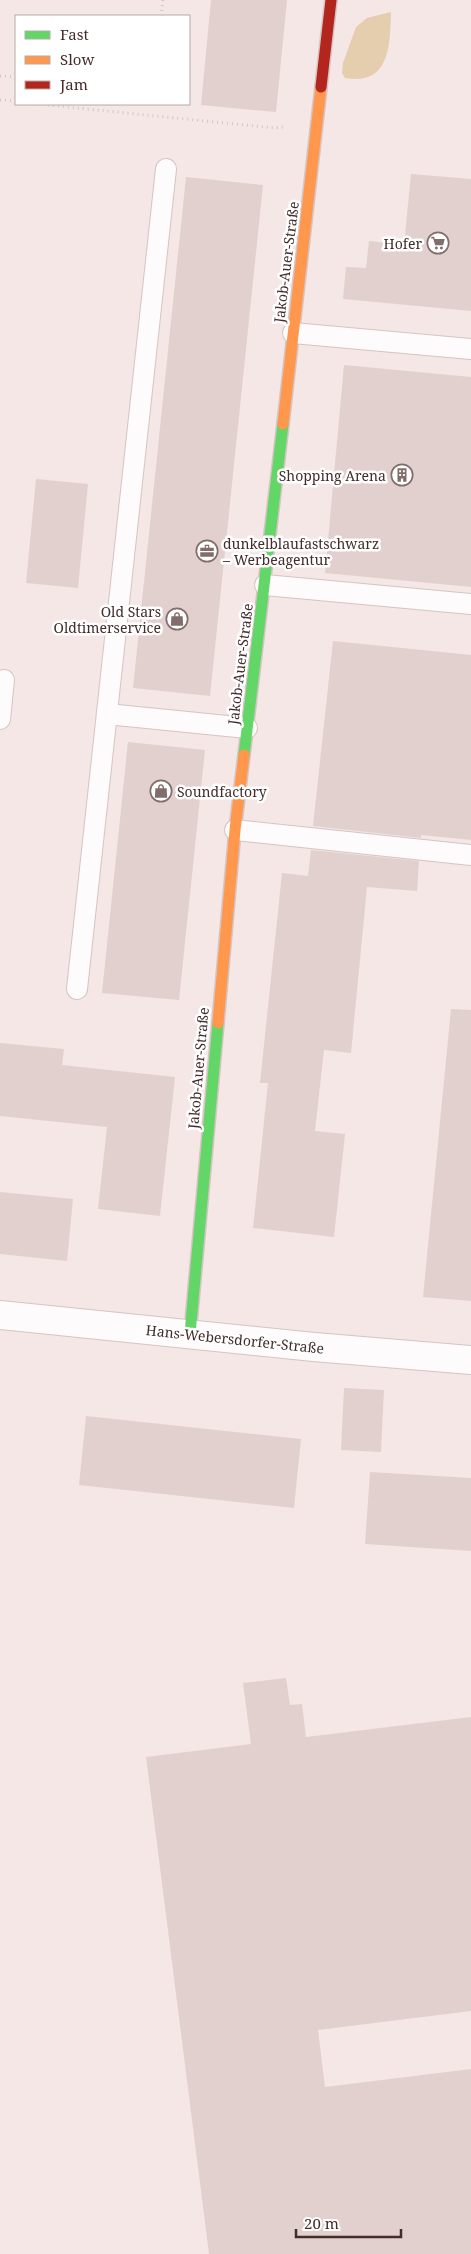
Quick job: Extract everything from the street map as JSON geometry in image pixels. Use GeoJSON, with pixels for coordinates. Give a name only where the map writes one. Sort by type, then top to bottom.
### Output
{"type":"FeatureCollection","features":[{"type":"Feature","properties":{"kind":"street","name":"Jakob-Auer-Straße"},"geometry":{"type":"LineString","coordinates":[[190,1334],[235,830],[265,585],[331,0]]}},
{"type":"Feature","properties":{"kind":"street","name":"Hans-Webersdorfer-Straße"},"geometry":{"type":"LineString","coordinates":[[0,1315],[471,1360]]}},
{"type":"Feature","properties":{"kind":"lane"},"geometry":{"type":"LineString","coordinates":[[77,989],[166,169]]}},
{"type":"Feature","properties":{"kind":"lane"},"geometry":{"type":"LineString","coordinates":[[293,333],[471,349]]}},
{"type":"Feature","properties":{"kind":"lane"},"geometry":{"type":"LineString","coordinates":[[265,585],[471,604]]}},
{"type":"Feature","properties":{"kind":"lane"},"geometry":{"type":"LineString","coordinates":[[0,719],[4,680]]}},
{"type":"Feature","properties":{"kind":"lane"},"geometry":{"type":"LineString","coordinates":[[107,714],[247,728]]}},
{"type":"Feature","properties":{"kind":"lane"},"geometry":{"type":"LineString","coordinates":[[235,830],[471,855]]}},
{"type":"Feature","properties":{"kind":"path"},"geometry":{"type":"LineString","coordinates":[[162,15],[163,0]]}},
{"type":"Feature","properties":{"kind":"path"},"geometry":{"type":"LineString","coordinates":[[0,76],[15,77]]}},
{"type":"Feature","properties":{"kind":"path"},"geometry":{"type":"LineString","coordinates":[[0,100],[15,102]]}},
{"type":"Feature","properties":{"kind":"path"},"geometry":{"type":"LineString","coordinates":[[48,105],[274,128],[317,120]]}},
{"type":"Feature","properties":{"kind":"shaded area"},"geometry":{"type":"Polygon","coordinates":[[[391,12],[388,49],[379,69],[371,76],[360,79],[345,78],[342,73],[343,63],[356,27],[367,18],[391,12]]]}},
{"type":"Feature","properties":{"kind":"building"},"geometry":{"type":"Polygon","coordinates":[[[211,0],[287,0],[276,112],[201,105],[211,0]]]}},
{"type":"Feature","properties":{"kind":"building","name":"Hofer"},"geometry":{"type":"Polygon","coordinates":[[[411,174],[471,179],[471,311],[343,299],[346,267],[366,268],[369,241],[404,245],[411,174]]]}},
{"type":"Feature","properties":{"kind":"building"},"geometry":{"type":"Polygon","coordinates":[[[186,177],[263,185],[210,696],[133,688],[186,177]]]}},
{"type":"Feature","properties":{"kind":"building","name":"Shopping Arena"},"geometry":{"type":"Polygon","coordinates":[[[344,365],[471,377],[471,587],[325,573],[344,365]]]}},
{"type":"Feature","properties":{"kind":"building"},"geometry":{"type":"Polygon","coordinates":[[[36,479],[88,484],[78,588],[26,583],[36,479]]]}},
{"type":"Feature","properties":{"kind":"building"},"geometry":{"type":"Polygon","coordinates":[[[333,641],[471,655],[471,840],[421,835],[421,838],[313,826],[333,641]]]}},
{"type":"Feature","properties":{"kind":"building"},"geometry":{"type":"Polygon","coordinates":[[[128,742],[205,750],[179,1000],[102,993],[128,742]]]}},
{"type":"Feature","properties":{"kind":"building"},"geometry":{"type":"Polygon","coordinates":[[[311,850],[419,861],[417,891],[367,887],[351,1053],[324,1050],[315,1131],[345,1134],[334,1237],[253,1228],[268,1083],[260,1083],[282,873],[308,876],[311,850]]]}},
{"type":"Feature","properties":{"kind":"building"},"geometry":{"type":"Polygon","coordinates":[[[451,1009],[471,1010],[471,1301],[423,1297],[451,1009]]]}},
{"type":"Feature","properties":{"kind":"building"},"geometry":{"type":"Polygon","coordinates":[[[0,1043],[64,1049],[62,1065],[175,1077],[160,1216],[98,1209],[107,1127],[0,1116],[0,1043]]]}},
{"type":"Feature","properties":{"kind":"building"},"geometry":{"type":"Polygon","coordinates":[[[0,1192],[73,1199],[67,1261],[0,1254],[0,1192]]]}},
{"type":"Feature","properties":{"kind":"building"},"geometry":{"type":"Polygon","coordinates":[[[344,1388],[384,1390],[381,1452],[341,1450],[344,1388]]]}},
{"type":"Feature","properties":{"kind":"building"},"geometry":{"type":"Polygon","coordinates":[[[86,1416],[301,1439],[294,1508],[79,1485],[86,1416]]]}},
{"type":"Feature","properties":{"kind":"building"},"geometry":{"type":"Polygon","coordinates":[[[370,1472],[471,1478],[471,1551],[365,1544],[370,1472]]]}},
{"type":"Feature","properties":{"kind":"building"},"geometry":{"type":"Polygon","coordinates":[[[286,1678],[290,1705],[302,1704],[306,1737],[471,1717],[471,2011],[318,2030],[325,2087],[471,2069],[471,2254],[209,2254],[146,1757],[251,1744],[243,1683],[286,1678]]]}},
{"type":"Feature","properties":{"kind":"traffic: fast"},"geometry":{"type":"LineString","coordinates":[[244,755],[283,424]]}},
{"type":"Feature","properties":{"kind":"traffic: fast"},"geometry":{"type":"LineString","coordinates":[[190,1334],[218,1023]]}},
{"type":"Feature","properties":{"kind":"traffic: slow"},"geometry":{"type":"LineString","coordinates":[[283,424],[321,87]]}},
{"type":"Feature","properties":{"kind":"traffic: slow"},"geometry":{"type":"LineString","coordinates":[[218,1023],[235,830],[244,755]]}},
{"type":"Feature","properties":{"kind":"traffic: jam"},"geometry":{"type":"LineString","coordinates":[[321,87],[331,0]]}},
{"type":"Feature","properties":{"kind":"place","name":"Hofer"},"geometry":{"type":"Point","coordinates":[438,243]}},
{"type":"Feature","properties":{"kind":"place","name":"Shopping Arena"},"geometry":{"type":"Point","coordinates":[402,475]}},
{"type":"Feature","properties":{"kind":"place","name":"dunkelblaufastschwarz – Werbeagentur"},"geometry":{"type":"Point","coordinates":[207,551]}},
{"type":"Feature","properties":{"kind":"place","name":"Old Stars Oldtimerservice"},"geometry":{"type":"Point","coordinates":[177,619]}},
{"type":"Feature","properties":{"kind":"place","name":"Soundfactory"},"geometry":{"type":"Point","coordinates":[161,791]}}]}
